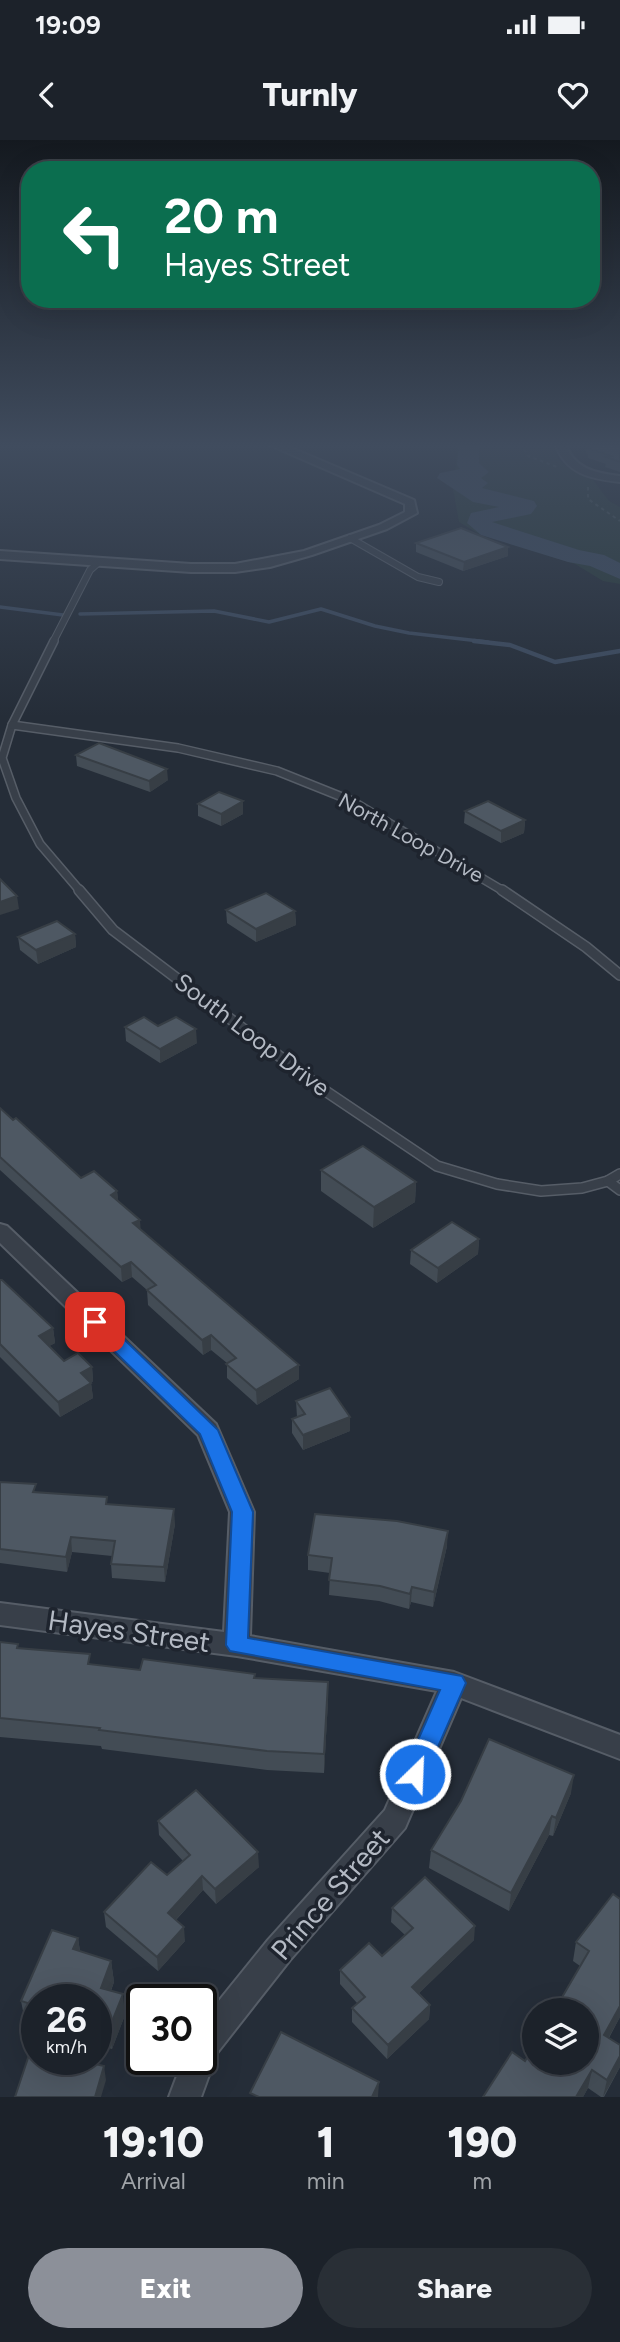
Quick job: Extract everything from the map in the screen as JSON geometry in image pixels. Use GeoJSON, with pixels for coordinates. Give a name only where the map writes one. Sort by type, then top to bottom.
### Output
{"type":"FeatureCollection","features":[{"type":"Feature","properties":{"kind":"street"},"geometry":{"type":"LineString","coordinates":[[0,555],[235,568],[270,563],[361,534]]}},
{"type":"Feature","properties":{"kind":"street"},"geometry":{"type":"LineString","coordinates":[[0,1231],[208,1430],[242,1512],[237,1645]]}},
{"type":"Feature","properties":{"kind":"street","name":"Hayes Street"},"geometry":{"type":"LineString","coordinates":[[0,1614],[237,1645],[454,1683],[620,1747]]}},
{"type":"Feature","properties":{"kind":"street","name":"Prince Street"},"geometry":{"type":"LineString","coordinates":[[217,2028],[279,1950],[395,1819],[454,1683]]}},
{"type":"Feature","properties":{"kind":"street"},"geometry":{"type":"LineString","coordinates":[[185,2097],[193,2075]]}},
{"type":"Feature","properties":{"kind":"lane"},"geometry":{"type":"LineString","coordinates":[[350,538],[418,577],[439,582]]}},
{"type":"Feature","properties":{"kind":"lane","name":"South Loop Drive"},"geometry":{"type":"LineString","coordinates":[[99,562],[90,570],[77,593],[12,725],[2,758],[16,798],[40,844],[113,930],[324,1090],[437,1166],[497,1184],[541,1191],[582,1188],[608,1181],[620,1174]]}},
{"type":"Feature","properties":{"kind":"lane","name":"North Loop Drive"},"geometry":{"type":"LineString","coordinates":[[12,725],[178,748],[277,771],[352,801],[480,875],[586,947],[620,975]]}},
{"type":"Feature","properties":{"kind":"lane"},"geometry":{"type":"LineString","coordinates":[[608,1181],[620,1190]]}},
{"type":"Feature","properties":{"kind":"shaded area"},"geometry":{"type":"Polygon","coordinates":[[[480,534],[620,534],[620,584],[603,581],[575,564],[480,534]]]}},
{"type":"Feature","properties":{"kind":"building"},"geometry":{"type":"Polygon","coordinates":[[[442,534],[477,534],[508,547],[464,562],[416,543],[442,534]]]}},
{"type":"Feature","properties":{"kind":"building"},"geometry":{"type":"Polygon","coordinates":[[[99,743],[167,769],[149,781],[76,755],[99,743]]]}},
{"type":"Feature","properties":{"kind":"building"},"geometry":{"type":"Polygon","coordinates":[[[219,792],[243,801],[221,814],[198,804],[219,792]]]}},
{"type":"Feature","properties":{"kind":"building"},"geometry":{"type":"Polygon","coordinates":[[[488,801],[525,820],[501,831],[465,811],[488,801]]]}},
{"type":"Feature","properties":{"kind":"building"},"geometry":{"type":"Polygon","coordinates":[[[0,879],[17,896],[0,902],[0,879]]]}},
{"type":"Feature","properties":{"kind":"building"},"geometry":{"type":"Polygon","coordinates":[[[266,893],[295,911],[256,929],[226,910],[266,893]]]}},
{"type":"Feature","properties":{"kind":"building"},"geometry":{"type":"Polygon","coordinates":[[[57,921],[75,934],[36,950],[18,937],[57,921]]]}},
{"type":"Feature","properties":{"kind":"building"},"geometry":{"type":"Polygon","coordinates":[[[144,1017],[158,1026],[176,1017],[196,1029],[160,1049],[125,1027],[144,1017]]]}},
{"type":"Feature","properties":{"kind":"building"},"geometry":{"type":"Polygon","coordinates":[[[0,1108],[13,1120],[16,1118],[81,1178],[94,1171],[117,1191],[111,1195],[140,1220],[133,1223],[299,1365],[256,1390],[226,1364],[236,1358],[211,1335],[202,1340],[147,1290],[156,1285],[131,1262],[121,1267],[0,1157],[0,1108]]]}},
{"type":"Feature","properties":{"kind":"building"},"geometry":{"type":"Polygon","coordinates":[[[363,1146],[416,1182],[374,1207],[321,1170],[363,1146]]]}},
{"type":"Feature","properties":{"kind":"building"},"geometry":{"type":"Polygon","coordinates":[[[452,1222],[479,1239],[438,1268],[411,1250],[452,1222]]]}},
{"type":"Feature","properties":{"kind":"building"},"geometry":{"type":"Polygon","coordinates":[[[0,1280],[53,1328],[39,1336],[64,1361],[78,1353],[92,1367],[81,1373],[91,1383],[58,1402],[0,1344],[0,1280]]]}},
{"type":"Feature","properties":{"kind":"building"},"geometry":{"type":"Polygon","coordinates":[[[330,1388],[350,1417],[303,1435],[292,1419],[305,1414],[296,1401],[330,1388]]]}},
{"type":"Feature","properties":{"kind":"building"},"geometry":{"type":"Polygon","coordinates":[[[0,1482],[36,1484],[33,1492],[107,1497],[106,1504],[174,1509],[164,1567],[111,1564],[115,1541],[71,1537],[66,1557],[0,1549],[0,1482]]]}},
{"type":"Feature","properties":{"kind":"building"},"geometry":{"type":"Polygon","coordinates":[[[315,1514],[397,1521],[448,1531],[434,1592],[412,1587],[410,1594],[380,1586],[329,1580],[332,1558],[308,1555],[315,1514]]]}},
{"type":"Feature","properties":{"kind":"building"},"geometry":{"type":"Polygon","coordinates":[[[0,1642],[18,1644],[17,1648],[90,1654],[88,1664],[140,1670],[143,1659],[255,1674],[254,1678],[328,1682],[324,1754],[267,1751],[99,1730],[100,1728],[0,1718],[0,1642]]]}},
{"type":"Feature","properties":{"kind":"building"},"geometry":{"type":"Polygon","coordinates":[[[489,1739],[574,1775],[556,1818],[552,1816],[511,1893],[431,1850],[461,1801],[489,1739]]]}},
{"type":"Feature","properties":{"kind":"building"},"geometry":{"type":"Polygon","coordinates":[[[196,1790],[258,1852],[215,1889],[202,1876],[168,1913],[184,1927],[157,1957],[104,1912],[151,1862],[167,1875],[190,1855],[158,1821],[196,1790]]]}},
{"type":"Feature","properties":{"kind":"building"},"geometry":{"type":"Polygon","coordinates":[[[425,1877],[475,1926],[412,1987],[430,2005],[388,2045],[352,2008],[365,1997],[340,1970],[369,1943],[382,1956],[413,1928],[392,1908],[425,1877]]]}},
{"type":"Feature","properties":{"kind":"building"},"geometry":{"type":"Polygon","coordinates":[[[613,1894],[620,1899],[620,2006],[604,2035],[620,2045],[620,2056],[607,2080],[599,2075],[599,1998],[562,1998],[589,1951],[576,1942],[613,1894]]]}},
{"type":"Feature","properties":{"kind":"building"},"geometry":{"type":"Polygon","coordinates":[[[52,1930],[78,1938],[73,1949],[111,1961],[102,1984],[28,1984],[52,1930]]]}},
{"type":"Feature","properties":{"kind":"building"},"geometry":{"type":"Polygon","coordinates":[[[112,1991],[123,1994],[112,2022],[112,1991]]]}},
{"type":"Feature","properties":{"kind":"building"},"geometry":{"type":"Polygon","coordinates":[[[281,2032],[379,2082],[372,2097],[259,2097],[250,2093],[281,2032]]]}},
{"type":"Feature","properties":{"kind":"building"},"geometry":{"type":"Polygon","coordinates":[[[512,2052],[522,2059],[522,2075],[589,2075],[576,2097],[483,2097],[512,2052]]]}},
{"type":"Feature","properties":{"kind":"building"},"geometry":{"type":"Polygon","coordinates":[[[22,2075],[101,2075],[95,2097],[15,2097],[22,2075]]]}},
{"type":"Feature","properties":{"kind":"waterway"},"geometry":{"type":"LineString","coordinates":[[503,534],[576,557],[596,560],[620,572]]}},
{"type":"Feature","properties":{"kind":"waterway"},"geometry":{"type":"LineString","coordinates":[[0,607],[63,615]]}},
{"type":"Feature","properties":{"kind":"waterway"},"geometry":{"type":"LineString","coordinates":[[80,614],[214,611],[269,622],[321,609],[375,626],[409,633],[488,642]]}},
{"type":"Feature","properties":{"kind":"waterway"},"geometry":{"type":"LineString","coordinates":[[474,641],[510,645],[555,662],[620,651]]}},
{"type":"Feature","properties":{"kind":"route"},"geometry":{"type":"LineString","coordinates":[[95,1322],[208,1430],[242,1512],[237,1645],[454,1683],[415,1774]]}}]}
